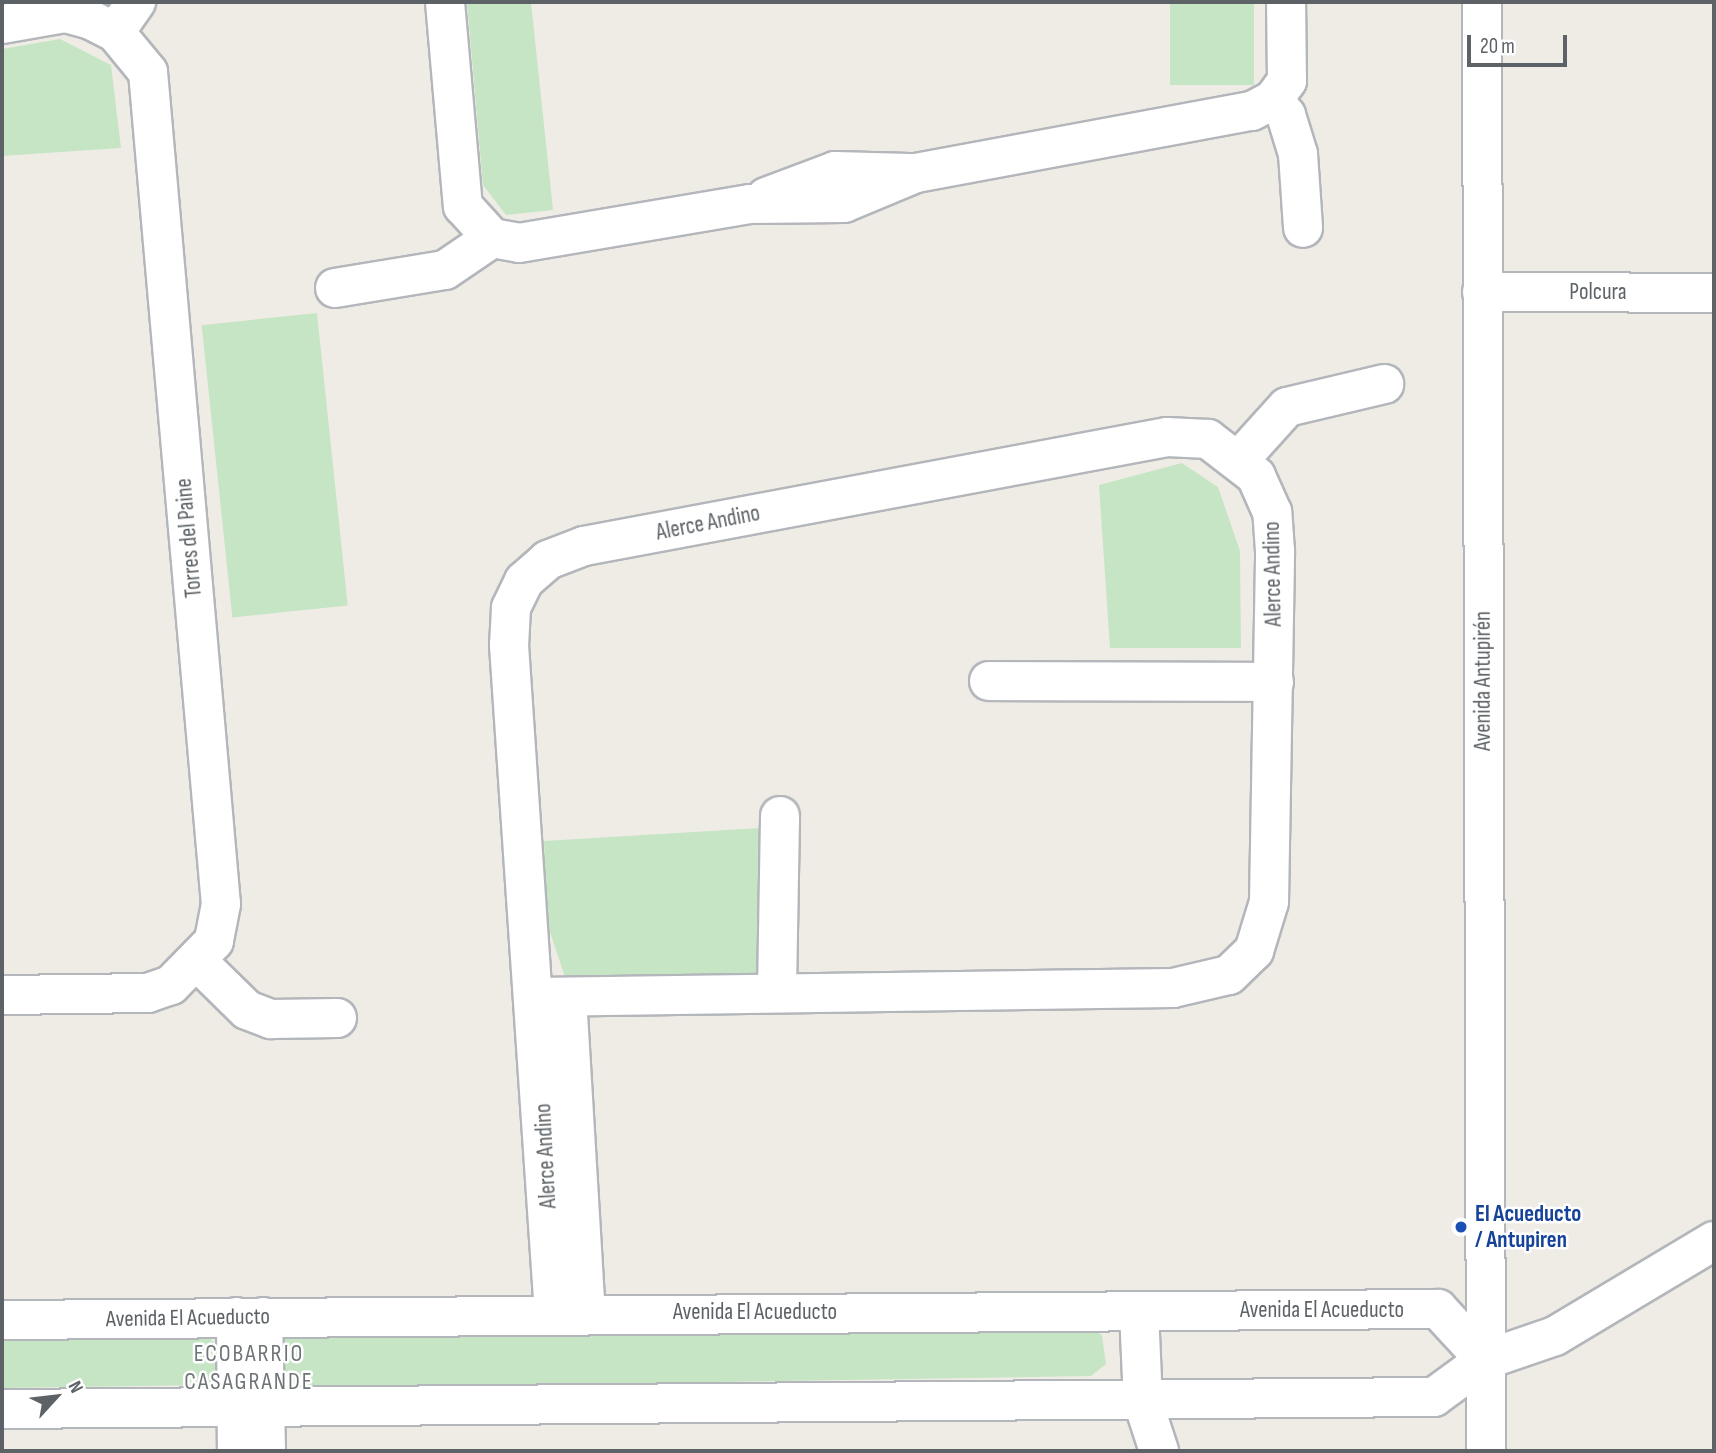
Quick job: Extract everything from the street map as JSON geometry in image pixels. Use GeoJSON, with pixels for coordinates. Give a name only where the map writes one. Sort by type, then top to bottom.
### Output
{"type":"FeatureCollection","features":[{"type":"Feature","properties":{"kind":"street"},"geometry":{"type":"LineString","coordinates":[[445,2],[463,206],[492,238],[519,243],[750,204],[844,202],[916,173],[1237,115],[1273,100],[1289,69],[1286,2]]}},
{"type":"Feature","properties":{"kind":"street","name":"Avenida Antupirén"},"geometry":{"type":"LineString","coordinates":[[1482,2],[1486,1451]]}},
{"type":"Feature","properties":{"kind":"street","name":"Torres del Paine"},"geometry":{"type":"LineString","coordinates":[[2,24],[65,13],[126,17],[148,72],[221,904],[214,941],[199,963],[171,985],[148,993],[2,995]]}},
{"type":"Feature","properties":{"kind":"street"},"geometry":{"type":"LineString","coordinates":[[1273,100],[1286,115],[1298,154],[1303,228]]}},
{"type":"Feature","properties":{"kind":"street"},"geometry":{"type":"LineString","coordinates":[[335,288],[445,270],[492,238]]}},
{"type":"Feature","properties":{"kind":"street","name":"Polcura"},"geometry":{"type":"LineString","coordinates":[[1482,292],[1714,293]]}},
{"type":"Feature","properties":{"kind":"street"},"geometry":{"type":"LineString","coordinates":[[1240,459],[1287,407],[1384,384]]}},
{"type":"Feature","properties":{"kind":"street","name":"Alerce Andino"},"geometry":{"type":"LineString","coordinates":[[552,997],[777,990],[1173,988],[1229,975],[1254,951],[1267,922],[1274,682],[1274,527],[1267,495],[1240,459],[1208,439],[1167,437],[584,546],[535,570],[512,608],[509,645],[552,997],[570,1314]]}},
{"type":"Feature","properties":{"kind":"street"},"geometry":{"type":"LineString","coordinates":[[989,681],[1274,682]]}},
{"type":"Feature","properties":{"kind":"street"},"geometry":{"type":"LineString","coordinates":[[777,990],[780,816]]}},
{"type":"Feature","properties":{"kind":"street"},"geometry":{"type":"LineString","coordinates":[[199,963],[247,1010],[271,1019],[337,1018]]}},
{"type":"Feature","properties":{"kind":"street"},"geometry":{"type":"LineString","coordinates":[[2,1409],[1143,1402],[1434,1397],[1485,1360],[1555,1336],[1714,1241]]}},
{"type":"Feature","properties":{"kind":"street","name":"Avenida El Acueducto"},"geometry":{"type":"LineString","coordinates":[[2,1320],[1438,1309],[1485,1360]]}},
{"type":"Feature","properties":{"kind":"street"},"geometry":{"type":"LineString","coordinates":[[1132,1451],[1143,1402],[1139,1311]]}},
{"type":"Feature","properties":{"kind":"street"},"geometry":{"type":"LineString","coordinates":[[249,1317],[251,1406],[266,1451]]}},
{"type":"Feature","properties":{"kind":"street"},"geometry":{"type":"LineString","coordinates":[[1143,1402],[1159,1451]]}},
{"type":"Feature","properties":{"kind":"street"},"geometry":{"type":"LineString","coordinates":[[237,1451],[251,1406]]}},
{"type":"Feature","properties":{"kind":"green space"},"geometry":{"type":"Polygon","coordinates":[[[467,2],[531,2],[553,210],[506,215],[483,185],[467,2]]]}},
{"type":"Feature","properties":{"kind":"green space"},"geometry":{"type":"Polygon","coordinates":[[[1170,2],[1254,2],[1254,85],[1170,85],[1170,2]]]}},
{"type":"Feature","properties":{"kind":"green space"},"geometry":{"type":"Polygon","coordinates":[[[60,39],[111,65],[121,148],[2,156],[2,49],[60,39]]]}},
{"type":"Feature","properties":{"kind":"green space"},"geometry":{"type":"Polygon","coordinates":[[[317,313],[348,605],[232,618],[202,325],[317,313]]]}},
{"type":"Feature","properties":{"kind":"green space"},"geometry":{"type":"Polygon","coordinates":[[[1182,463],[1218,487],[1240,551],[1241,648],[1110,648],[1099,485],[1182,463]]]}},
{"type":"Feature","properties":{"kind":"green space"},"geometry":{"type":"Polygon","coordinates":[[[760,828],[767,965],[750,979],[566,980],[547,923],[544,841],[760,828]]]}},
{"type":"Feature","properties":{"kind":"green space"},"geometry":{"type":"Polygon","coordinates":[[[1089,1322],[1102,1336],[1106,1364],[1091,1376],[292,1389],[282,1379],[277,1347],[290,1333],[1089,1322]]]}},
{"type":"Feature","properties":{"kind":"green space"},"geometry":{"type":"Polygon","coordinates":[[[207,1336],[218,1346],[219,1375],[207,1385],[2,1388],[2,1338],[207,1336]]]}},
{"type":"Feature","properties":{"kind":"place","name":"El Acueducto / Antupiren"},"geometry":{"type":"Point","coordinates":[1461,1227]}},
{"type":"Feature","properties":{"kind":"district","name":"ECOBARRIO CASAGRANDE"},"geometry":{"type":"Point","coordinates":[249,1368]}}]}
